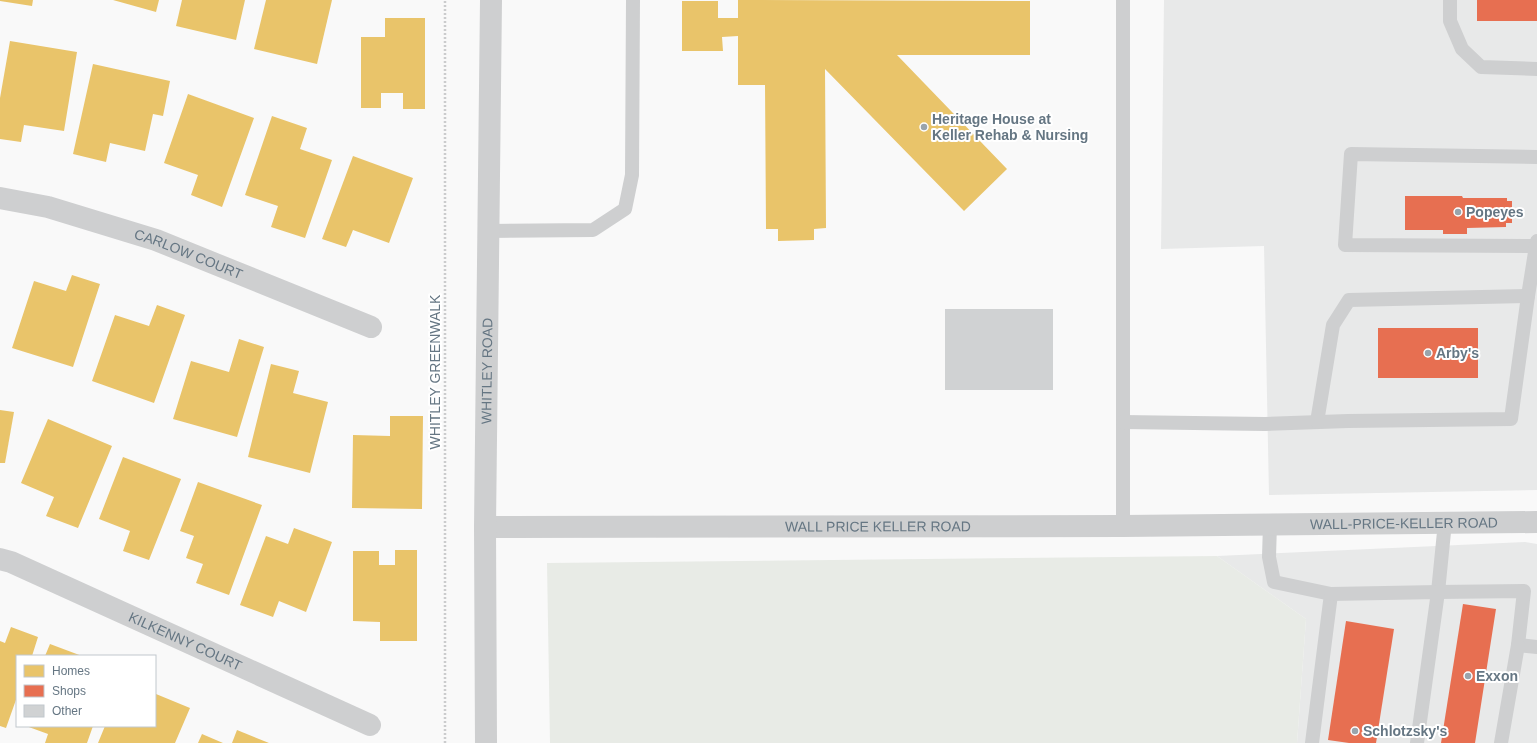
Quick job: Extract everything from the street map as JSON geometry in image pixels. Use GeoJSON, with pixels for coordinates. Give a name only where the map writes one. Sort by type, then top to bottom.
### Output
{"type":"FeatureCollection","features":[{"type":"Feature","properties":{"kind":"street","name":"WHITLEY ROAD"},"geometry":{"type":"LineString","coordinates":[[486,743],[485,527],[490,0]]}},
{"type":"Feature","properties":{"kind":"street","name":"CARLOW COURT"},"geometry":{"type":"LineString","coordinates":[[0,198],[48,207],[156,240],[371,327]]}},
{"type":"Feature","properties":{"kind":"street","name":"WALL-PRICE-KELLER ROAD"},"geometry":{"type":"LineString","coordinates":[[1270,524],[1537,522]]}},
{"type":"Feature","properties":{"kind":"street","name":"WALL PRICE KELLER ROAD"},"geometry":{"type":"LineString","coordinates":[[485,527],[1123,526],[1270,524]]}},
{"type":"Feature","properties":{"kind":"street","name":"KILKENNY COURT"},"geometry":{"type":"LineString","coordinates":[[0,559],[11,562],[370,725]]}},
{"type":"Feature","properties":{"kind":"lane"},"geometry":{"type":"LineString","coordinates":[[488,231],[593,230],[626,209],[632,174],[633,0]]}},
{"type":"Feature","properties":{"kind":"lane"},"geometry":{"type":"LineString","coordinates":[[1123,0],[1123,526]]}},
{"type":"Feature","properties":{"kind":"lane"},"geometry":{"type":"LineString","coordinates":[[1450,0],[1450,21],[1462,49],[1481,67],[1537,69]]}},
{"type":"Feature","properties":{"kind":"lane"},"geometry":{"type":"LineString","coordinates":[[1536,246],[1345,244],[1351,154],[1537,157]]}},
{"type":"Feature","properties":{"kind":"lane"},"geometry":{"type":"LineString","coordinates":[[1123,422],[1265,424],[1511,419],[1537,241]]}},
{"type":"Feature","properties":{"kind":"lane"},"geometry":{"type":"LineString","coordinates":[[1317,422],[1334,325],[1349,300],[1528,296]]}},
{"type":"Feature","properties":{"kind":"lane"},"geometry":{"type":"LineString","coordinates":[[1417,743],[1438,592],[1445,522]]}},
{"type":"Feature","properties":{"kind":"lane"},"geometry":{"type":"LineString","coordinates":[[1270,524],[1269,557],[1274,582],[1331,594],[1524,591],[1518,645],[1501,743]]}},
{"type":"Feature","properties":{"kind":"lane"},"geometry":{"type":"LineString","coordinates":[[1312,743],[1331,594]]}},
{"type":"Feature","properties":{"kind":"lane"},"geometry":{"type":"LineString","coordinates":[[1518,645],[1537,647]]}},
{"type":"Feature","properties":{"kind":"path","name":"WHITLEY GREENWALK"},"geometry":{"type":"LineString","coordinates":[[445,0],[445,743]]}},
{"type":"Feature","properties":{"kind":"shaded area"},"geometry":{"type":"Polygon","coordinates":[[[1164,0],[1537,0],[1537,490],[1269,495],[1264,246],[1161,249],[1164,0]]]}},
{"type":"Feature","properties":{"kind":"shaded area"},"geometry":{"type":"Polygon","coordinates":[[[1525,542],[1537,544],[1537,743],[1297,743],[1306,619],[1217,556],[1525,542]]]}},
{"type":"Feature","properties":{"kind":"shaded area"},"geometry":{"type":"Polygon","coordinates":[[[1217,556],[1306,619],[1297,743],[550,743],[547,563],[1217,556]]]}},
{"type":"Feature","properties":{"kind":"building: Homes"},"geometry":{"type":"Polygon","coordinates":[[[0,0],[33,0],[32,6],[0,0]]]}},
{"type":"Feature","properties":{"kind":"building: Homes"},"geometry":{"type":"Polygon","coordinates":[[[113,0],[159,0],[156,12],[113,0]]]}},
{"type":"Feature","properties":{"kind":"building: Homes"},"geometry":{"type":"Polygon","coordinates":[[[182,0],[245,0],[236,40],[176,26],[182,0]]]}},
{"type":"Feature","properties":{"kind":"building: Homes"},"geometry":{"type":"Polygon","coordinates":[[[266,0],[332,0],[317,64],[254,49],[266,0]]]}},
{"type":"Feature","properties":{"kind":"building: Homes","name":"Heritage House at Keller Rehab & Nursing"},"geometry":{"type":"Polygon","coordinates":[[[738,0],[1030,1],[1030,55],[897,55],[1007,169],[964,211],[825,69],[826,228],[814,229],[814,240],[778,241],[778,229],[766,229],[765,85],[738,85],[738,36],[722,37],[723,51],[682,51],[682,1],[718,1],[718,18],[738,18],[738,0]]]}},
{"type":"Feature","properties":{"kind":"building: Homes"},"geometry":{"type":"Polygon","coordinates":[[[385,18],[425,18],[425,109],[403,109],[403,93],[381,93],[381,108],[361,108],[361,37],[385,37],[385,18]]]}},
{"type":"Feature","properties":{"kind":"building: Homes"},"geometry":{"type":"Polygon","coordinates":[[[10,41],[77,52],[64,131],[24,125],[21,142],[0,139],[0,98],[10,41]]]}},
{"type":"Feature","properties":{"kind":"building: Homes"},"geometry":{"type":"Polygon","coordinates":[[[93,64],[170,81],[163,116],[153,114],[145,151],[110,143],[106,162],[73,154],[93,64]]]}},
{"type":"Feature","properties":{"kind":"building: Homes"},"geometry":{"type":"Polygon","coordinates":[[[188,94],[254,118],[222,207],[191,195],[198,175],[164,163],[188,94]]]}},
{"type":"Feature","properties":{"kind":"building: Homes"},"geometry":{"type":"Polygon","coordinates":[[[272,116],[307,128],[300,149],[332,160],[305,238],[271,227],[278,206],[245,195],[272,116]]]}},
{"type":"Feature","properties":{"kind":"building: Homes"},"geometry":{"type":"Polygon","coordinates":[[[353,156],[413,178],[389,243],[353,230],[346,247],[322,239],[353,156]]]}},
{"type":"Feature","properties":{"kind":"building: Homes"},"geometry":{"type":"Polygon","coordinates":[[[72,275],[100,284],[73,367],[12,348],[34,281],[66,291],[72,275]]]}},
{"type":"Feature","properties":{"kind":"building: Homes"},"geometry":{"type":"Polygon","coordinates":[[[157,305],[185,315],[154,403],[92,381],[115,315],[149,326],[157,305]]]}},
{"type":"Feature","properties":{"kind":"building: Homes"},"geometry":{"type":"Polygon","coordinates":[[[239,339],[264,347],[237,437],[173,419],[191,361],[229,372],[239,339]]]}},
{"type":"Feature","properties":{"kind":"building: Homes"},"geometry":{"type":"Polygon","coordinates":[[[271,364],[299,371],[293,393],[328,402],[310,473],[248,457],[271,364]]]}},
{"type":"Feature","properties":{"kind":"building: Homes"},"geometry":{"type":"Polygon","coordinates":[[[0,410],[14,412],[5,463],[0,463],[0,410]]]}},
{"type":"Feature","properties":{"kind":"building: Homes"},"geometry":{"type":"Polygon","coordinates":[[[390,416],[423,416],[422,509],[352,508],[353,435],[390,436],[390,416]]]}},
{"type":"Feature","properties":{"kind":"building: Homes"},"geometry":{"type":"Polygon","coordinates":[[[48,419],[112,446],[78,528],[46,516],[54,497],[21,483],[48,419]]]}},
{"type":"Feature","properties":{"kind":"building: Homes"},"geometry":{"type":"Polygon","coordinates":[[[123,457],[181,479],[149,560],[123,551],[130,531],[99,519],[123,457]]]}},
{"type":"Feature","properties":{"kind":"building: Homes"},"geometry":{"type":"Polygon","coordinates":[[[198,482],[262,505],[229,595],[196,583],[203,564],[186,558],[194,536],[180,531],[198,482]]]}},
{"type":"Feature","properties":{"kind":"building: Homes"},"geometry":{"type":"Polygon","coordinates":[[[294,528],[332,542],[306,612],[279,601],[273,617],[240,605],[266,536],[288,544],[294,528]]]}},
{"type":"Feature","properties":{"kind":"building: Homes"},"geometry":{"type":"Polygon","coordinates":[[[395,550],[417,550],[417,641],[380,641],[380,622],[353,621],[353,551],[379,551],[379,565],[395,565],[395,550]]]}},
{"type":"Feature","properties":{"kind":"building: Homes"},"geometry":{"type":"Polygon","coordinates":[[[11,627],[38,637],[32,655],[16,655],[16,700],[6,728],[0,726],[0,641],[5,643],[11,627]]]}},
{"type":"Feature","properties":{"kind":"building: Homes"},"geometry":{"type":"Polygon","coordinates":[[[50,644],[79,655],[45,655],[50,644]]]}},
{"type":"Feature","properties":{"kind":"building: Homes"},"geometry":{"type":"Polygon","coordinates":[[[156,694],[190,708],[175,743],[98,743],[105,727],[156,727],[156,694]]]}},
{"type":"Feature","properties":{"kind":"building: Homes"},"geometry":{"type":"Polygon","coordinates":[[[29,727],[93,727],[87,743],[45,743],[48,734],[29,727]]]}},
{"type":"Feature","properties":{"kind":"building: Homes"},"geometry":{"type":"Polygon","coordinates":[[[237,730],[269,743],[232,743],[237,730]]]}},
{"type":"Feature","properties":{"kind":"building: Homes"},"geometry":{"type":"Polygon","coordinates":[[[202,734],[223,743],[198,743],[202,734]]]}},
{"type":"Feature","properties":{"kind":"building: Shops"},"geometry":{"type":"Polygon","coordinates":[[[1477,0],[1537,0],[1537,21],[1477,21],[1477,0]]]}},
{"type":"Feature","properties":{"kind":"building: Shops","name":"Popeyes"},"geometry":{"type":"Polygon","coordinates":[[[1405,196],[1507,198],[1507,201],[1512,201],[1512,223],[1506,223],[1506,227],[1467,228],[1467,234],[1443,234],[1443,230],[1405,230],[1405,196]]]}},
{"type":"Feature","properties":{"kind":"building: Shops","name":"Arby's"},"geometry":{"type":"Polygon","coordinates":[[[1378,328],[1478,328],[1478,378],[1378,378],[1378,328]]]}},
{"type":"Feature","properties":{"kind":"building: Shops","name":"Exxon"},"geometry":{"type":"Polygon","coordinates":[[[1463,604],[1496,609],[1475,743],[1441,743],[1463,604]]]}},
{"type":"Feature","properties":{"kind":"building: Shops"},"geometry":{"type":"Polygon","coordinates":[[[1346,621],[1394,629],[1376,743],[1349,743],[1328,740],[1346,621]]]}},
{"type":"Feature","properties":{"kind":"building: Other"},"geometry":{"type":"Polygon","coordinates":[[[945,309],[1053,309],[1053,390],[945,390],[945,309]]]}},
{"type":"Feature","properties":{"kind":"place","name":"Heritage House at Keller Rehab & Nursing"},"geometry":{"type":"Point","coordinates":[924,127]}},
{"type":"Feature","properties":{"kind":"place","name":"Popeyes"},"geometry":{"type":"Point","coordinates":[1458,212]}},
{"type":"Feature","properties":{"kind":"place","name":"Arby's"},"geometry":{"type":"Point","coordinates":[1428,353]}},
{"type":"Feature","properties":{"kind":"place","name":"Exxon"},"geometry":{"type":"Point","coordinates":[1468,676]}},
{"type":"Feature","properties":{"kind":"place","name":"Schlotzsky's"},"geometry":{"type":"Point","coordinates":[1355,731]}}]}
